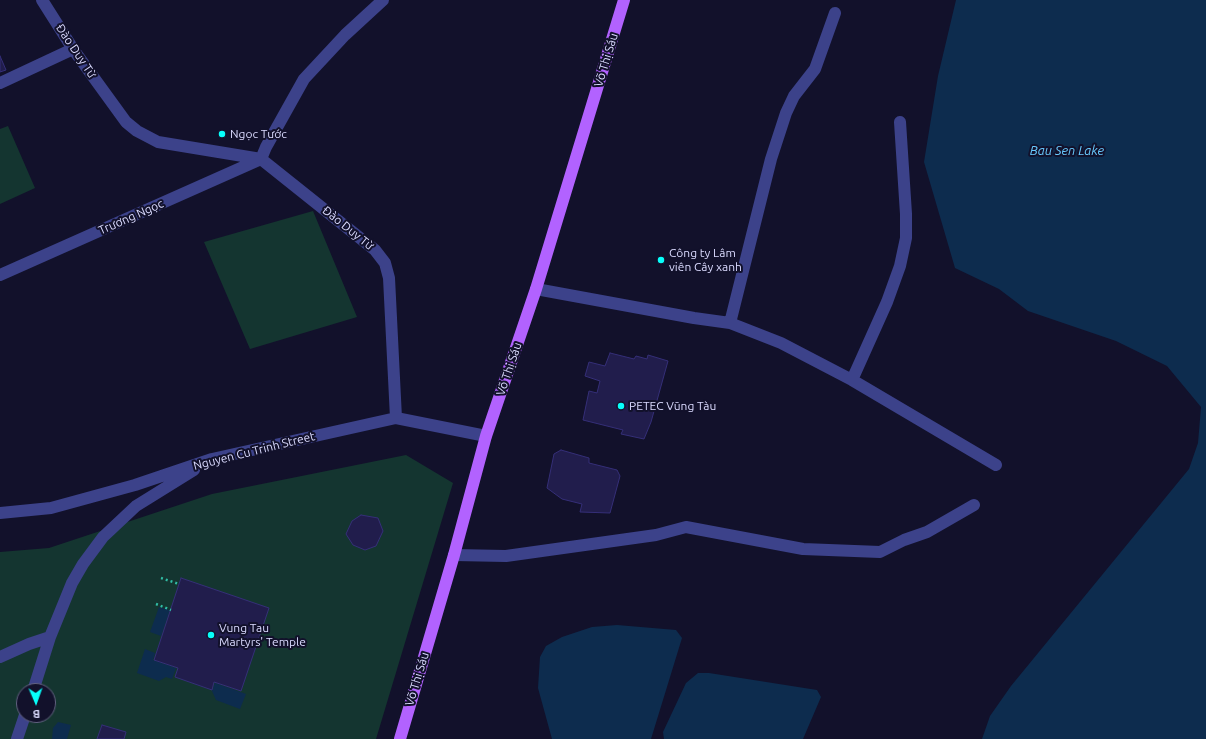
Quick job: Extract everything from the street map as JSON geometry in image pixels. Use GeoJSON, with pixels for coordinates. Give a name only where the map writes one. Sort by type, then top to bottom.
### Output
{"type":"FeatureCollection","features":[{"type":"Feature","properties":{"kind":"main road","name":"Võ Thị Sáu"},"geometry":{"type":"LineString","coordinates":[[400,739],[454,555],[486,436],[536,289],[624,0]]}},
{"type":"Feature","properties":{"kind":"street","name":"Đào Duy Từ"},"geometry":{"type":"LineString","coordinates":[[42,0],[73,49],[126,122],[158,142],[261,159],[375,250],[385,263],[389,278],[396,418]]}},
{"type":"Feature","properties":{"kind":"street"},"geometry":{"type":"LineString","coordinates":[[261,159],[266,147],[304,79],[345,35],[383,0]]}},
{"type":"Feature","properties":{"kind":"street"},"geometry":{"type":"LineString","coordinates":[[730,323],[769,167],[786,113],[794,96],[815,69],[836,12]]}},
{"type":"Feature","properties":{"kind":"street"},"geometry":{"type":"LineString","coordinates":[[0,83],[73,49]]}},
{"type":"Feature","properties":{"kind":"street"},"geometry":{"type":"LineString","coordinates":[[852,380],[887,302],[900,266],[906,238],[906,214],[900,122]]}},
{"type":"Feature","properties":{"kind":"street","name":"Trương Ngọc"},"geometry":{"type":"LineString","coordinates":[[0,275],[261,159]]}},
{"type":"Feature","properties":{"kind":"street"},"geometry":{"type":"LineString","coordinates":[[536,289],[694,318],[730,323],[781,343],[852,380],[996,465]]}},
{"type":"Feature","properties":{"kind":"street","name":"Nguyen Cu Trinh Street"},"geometry":{"type":"LineString","coordinates":[[0,513],[51,508],[135,485],[212,459],[396,418],[486,436]]}},
{"type":"Feature","properties":{"kind":"street"},"geometry":{"type":"LineString","coordinates":[[35,683],[50,637],[72,583],[103,538],[136,506],[212,459]]}},
{"type":"Feature","properties":{"kind":"street"},"geometry":{"type":"LineString","coordinates":[[454,555],[506,556],[656,535],[686,527],[803,549],[880,552],[904,540],[927,532],[974,505]]}},
{"type":"Feature","properties":{"kind":"street"},"geometry":{"type":"LineString","coordinates":[[0,657],[29,644],[50,637]]}},
{"type":"Feature","properties":{"kind":"street"},"geometry":{"type":"LineString","coordinates":[[17,739],[22,723]]}},
{"type":"Feature","properties":{"kind":"path"},"geometry":{"type":"LineString","coordinates":[[162,578],[179,584]]}},
{"type":"Feature","properties":{"kind":"path"},"geometry":{"type":"LineString","coordinates":[[156,604],[170,610]]}},
{"type":"Feature","properties":{"kind":"green space"},"geometry":{"type":"Polygon","coordinates":[[[8,126],[35,188],[0,204],[0,129],[8,126]]]}},
{"type":"Feature","properties":{"kind":"green space"},"geometry":{"type":"Polygon","coordinates":[[[313,211],[357,317],[250,349],[204,242],[313,211]]]}},
{"type":"Feature","properties":{"kind":"green space"},"geometry":{"type":"Polygon","coordinates":[[[406,455],[453,483],[376,739],[0,739],[0,552],[49,548],[212,494],[406,455]]]}},
{"type":"Feature","properties":{"kind":"water","name":"Bau Sen Lake"},"geometry":{"type":"Polygon","coordinates":[[[956,0],[1206,0],[1206,739],[982,739],[990,716],[1011,686],[1189,469],[1198,443],[1201,407],[1167,366],[1116,341],[1028,311],[999,289],[955,268],[924,162],[938,76],[956,0]]]}},
{"type":"Feature","properties":{"kind":"water"},"geometry":{"type":"Polygon","coordinates":[[[159,607],[170,610],[161,636],[150,632],[159,607]]]}},
{"type":"Feature","properties":{"kind":"water"},"geometry":{"type":"Polygon","coordinates":[[[617,625],[676,630],[682,638],[651,739],[552,739],[538,688],[540,657],[546,646],[562,637],[592,627],[617,625]]]}},
{"type":"Feature","properties":{"kind":"water"},"geometry":{"type":"Polygon","coordinates":[[[145,649],[155,653],[153,660],[176,668],[172,679],[166,677],[159,681],[137,673],[145,649]]]}},
{"type":"Feature","properties":{"kind":"water"},"geometry":{"type":"Polygon","coordinates":[[[698,673],[709,673],[817,690],[821,697],[803,739],[664,739],[663,732],[686,683],[698,673]]]}},
{"type":"Feature","properties":{"kind":"water"},"geometry":{"type":"Polygon","coordinates":[[[215,683],[246,694],[240,709],[216,700],[212,691],[215,683]]]}},
{"type":"Feature","properties":{"kind":"water"},"geometry":{"type":"Polygon","coordinates":[[[58,722],[71,725],[67,739],[52,739],[53,728],[58,722]]]}},
{"type":"Feature","properties":{"kind":"building"},"geometry":{"type":"Polygon","coordinates":[[[0,56],[6,70],[0,72],[0,56]]]}},
{"type":"Feature","properties":{"kind":"building","name":"PETEC Vũng Tàu"},"geometry":{"type":"Polygon","coordinates":[[[610,353],[634,359],[636,356],[647,359],[648,355],[668,361],[651,422],[644,439],[621,434],[623,430],[583,420],[589,391],[597,393],[600,381],[585,376],[589,362],[605,366],[610,353]]]}},
{"type":"Feature","properties":{"kind":"building"},"geometry":{"type":"Polygon","coordinates":[[[561,450],[589,458],[589,463],[617,470],[620,476],[610,513],[580,512],[582,504],[562,499],[547,488],[554,454],[561,450]]]}},
{"type":"Feature","properties":{"kind":"building"},"geometry":{"type":"Polygon","coordinates":[[[361,515],[378,518],[383,531],[376,546],[365,550],[353,545],[346,534],[352,521],[361,515]]]}},
{"type":"Feature","properties":{"kind":"building","name":"Vung Tau Martyrs' Temple"},"geometry":{"type":"Polygon","coordinates":[[[181,578],[269,608],[241,691],[214,682],[212,690],[175,677],[178,668],[154,660],[181,578]]]}},
{"type":"Feature","properties":{"kind":"building"},"geometry":{"type":"Polygon","coordinates":[[[102,725],[126,732],[124,739],[97,739],[102,725]]]}},
{"type":"Feature","properties":{"kind":"place","name":"Ngọc Tước"},"geometry":{"type":"Point","coordinates":[222,134]}},
{"type":"Feature","properties":{"kind":"place","name":"Công ty Lâm viên Cây xanh"},"geometry":{"type":"Point","coordinates":[661,260]}},
{"type":"Feature","properties":{"kind":"place","name":"PETEC Vũng Tàu"},"geometry":{"type":"Point","coordinates":[621,406]}},
{"type":"Feature","properties":{"kind":"place","name":"Vung Tau Martyrs' Temple"},"geometry":{"type":"Point","coordinates":[211,635]}}]}
